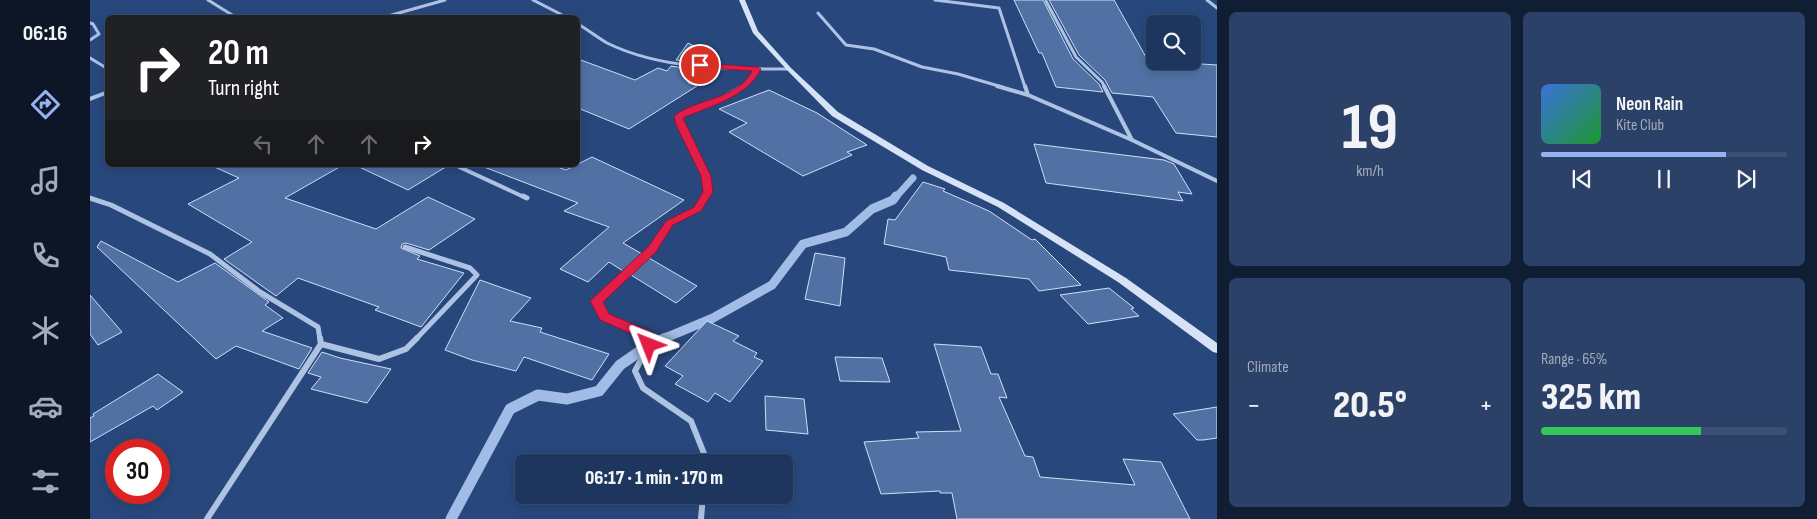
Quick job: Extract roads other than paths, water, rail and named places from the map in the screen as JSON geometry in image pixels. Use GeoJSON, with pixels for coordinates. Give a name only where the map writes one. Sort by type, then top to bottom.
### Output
{"type":"FeatureCollection","features":[{"type":"Feature","properties":{"kind":"street"},"geometry":{"type":"LineString","coordinates":[[208,0],[232,15]]}},
{"type":"Feature","properties":{"kind":"street"},"geometry":{"type":"LineString","coordinates":[[392,15],[445,0]]}},
{"type":"Feature","properties":{"kind":"street"},"geometry":{"type":"LineString","coordinates":[[533,0],[562,15]]}},
{"type":"Feature","properties":{"kind":"street"},"geometry":{"type":"LineString","coordinates":[[742,0],[756,32],[825,105],[924,168],[1010,210],[1122,280],[1217,349]]}},
{"type":"Feature","properties":{"kind":"street"},"geometry":{"type":"LineString","coordinates":[[935,0],[999,8],[1028,95]]}},
{"type":"Feature","properties":{"kind":"street"},"geometry":{"type":"LineString","coordinates":[[1207,0],[1217,8]]}},
{"type":"Feature","properties":{"kind":"street"},"geometry":{"type":"LineString","coordinates":[[1046,1],[1076,58],[1102,82],[1132,140]]}},
{"type":"Feature","properties":{"kind":"street"},"geometry":{"type":"LineString","coordinates":[[818,13],[846,45],[874,49],[922,67],[958,74],[1028,95],[1132,140],[1217,181]]}},
{"type":"Feature","properties":{"kind":"street"},"geometry":{"type":"LineString","coordinates":[[90,23],[93,24],[99,34],[90,40]]}},
{"type":"Feature","properties":{"kind":"street"},"geometry":{"type":"LineString","coordinates":[[580,25],[618,47],[658,58],[714,67],[789,69]]}},
{"type":"Feature","properties":{"kind":"street"},"geometry":{"type":"LineString","coordinates":[[90,58],[105,67]]}},
{"type":"Feature","properties":{"kind":"street"},"geometry":{"type":"LineString","coordinates":[[704,454],[691,420],[644,388],[635,370],[649,345],[647,336],[604,317],[596,301],[652,250],[670,223],[697,209],[708,192],[706,176],[680,125],[678,116],[735,92],[753,78],[757,69]]}},
{"type":"Feature","properties":{"kind":"street"},"geometry":{"type":"LineString","coordinates":[[90,99],[105,93]]}},
{"type":"Feature","properties":{"kind":"street"},"geometry":{"type":"LineString","coordinates":[[459,167],[527,198]]}},
{"type":"Feature","properties":{"kind":"street"},"geometry":{"type":"LineString","coordinates":[[90,198],[111,204],[210,254],[260,292],[318,327],[321,344],[208,519]]}},
{"type":"Feature","properties":{"kind":"street"},"geometry":{"type":"LineString","coordinates":[[321,344],[378,359],[406,349],[477,275],[470,268],[405,247]]}},
{"type":"Feature","properties":{"kind":"street"},"geometry":{"type":"LineString","coordinates":[[700,519],[702,504]]}},
{"type":"Feature","properties":{"kind":"waterway"},"geometry":{"type":"LineString","coordinates":[[895,198],[913,178]]}},
{"type":"Feature","properties":{"kind":"waterway"},"geometry":{"type":"LineString","coordinates":[[663,339],[713,318],[772,285],[803,244],[846,232],[872,209],[893,200],[896,196]]}},
{"type":"Feature","properties":{"kind":"waterway"},"geometry":{"type":"LineString","coordinates":[[451,519],[510,409],[538,395],[567,399],[599,391],[620,365],[649,345],[666,338]]}}]}
